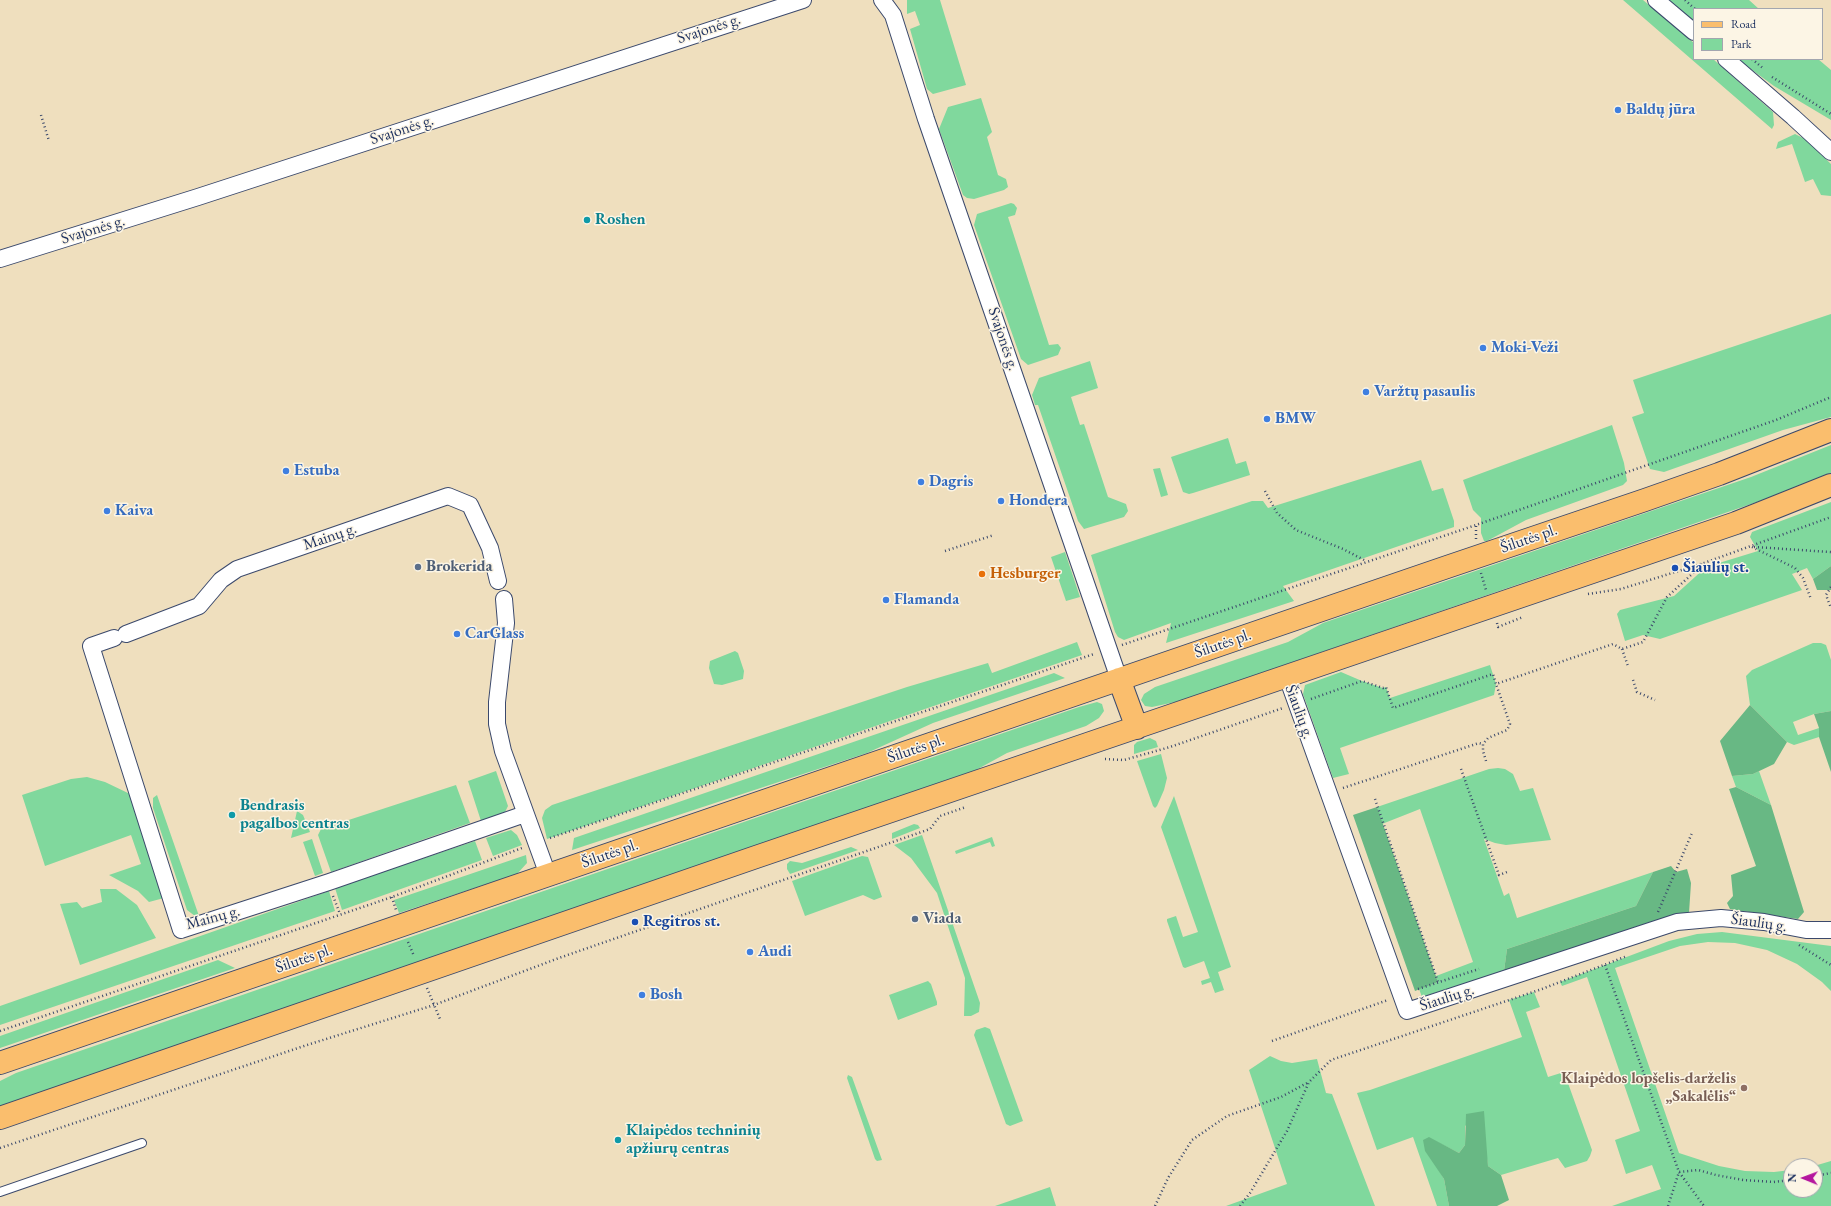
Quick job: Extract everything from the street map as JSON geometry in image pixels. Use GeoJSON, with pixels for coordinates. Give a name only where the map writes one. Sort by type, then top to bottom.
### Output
{"type":"FeatureCollection","features":[{"type":"Feature","properties":{"kind":"main road","name":"Šilutės pl."},"geometry":{"type":"LineString","coordinates":[[0,1064],[1645,500],[1719,474],[1831,430]]}},
{"type":"Feature","properties":{"kind":"main road"},"geometry":{"type":"LineString","coordinates":[[0,1118],[1736,523],[1831,485]]}},
{"type":"Feature","properties":{"kind":"main road"},"geometry":{"type":"LineString","coordinates":[[1119,680],[1137,728]]}},
{"type":"Feature","properties":{"kind":"street","name":"Svajonės g."},"geometry":{"type":"LineString","coordinates":[[0,258],[220,190],[802,0]]}},
{"type":"Feature","properties":{"kind":"street","name":"Svajonės g."},"geometry":{"type":"LineString","coordinates":[[882,0],[893,15],[926,119],[1119,680]]}},
{"type":"Feature","properties":{"kind":"street"},"geometry":{"type":"LineString","coordinates":[[1656,0],[1693,31]]}},
{"type":"Feature","properties":{"kind":"street"},"geometry":{"type":"LineString","coordinates":[[1727,60],[1831,152]]}},
{"type":"Feature","properties":{"kind":"street"},"geometry":{"type":"LineString","coordinates":[[1793,117],[1831,135]]}},
{"type":"Feature","properties":{"kind":"street","name":"Mainų g."},"geometry":{"type":"LineString","coordinates":[[498,581],[490,548],[470,505],[448,496],[238,569],[221,580],[199,606],[91,646],[181,930],[329,882],[525,814]]}},
{"type":"Feature","properties":{"kind":"street"},"geometry":{"type":"LineString","coordinates":[[504,599],[506,623],[497,702],[497,724],[503,751],[548,875]]}},
{"type":"Feature","properties":{"kind":"street","name":"Šiaulių g."},"geometry":{"type":"LineString","coordinates":[[1287,677],[1304,701],[1407,1011],[1677,922],[1720,918],[1764,922],[1806,930],[1831,930]]}},
{"type":"Feature","properties":{"kind":"lane"},"geometry":{"type":"LineString","coordinates":[[0,1192],[142,1143]]}},
{"type":"Feature","properties":{"kind":"path"},"geometry":{"type":"LineString","coordinates":[[1685,0],[1694,8]]}},
{"type":"Feature","properties":{"kind":"path"},"geometry":{"type":"LineString","coordinates":[[1753,60],[1774,78],[1831,114]]}},
{"type":"Feature","properties":{"kind":"path"},"geometry":{"type":"LineString","coordinates":[[41,115],[49,141]]}},
{"type":"Feature","properties":{"kind":"path"},"geometry":{"type":"LineString","coordinates":[[0,1031],[392,897],[536,843],[1366,562],[1776,420],[1831,397]]}},
{"type":"Feature","properties":{"kind":"path"},"geometry":{"type":"LineString","coordinates":[[1265,491],[1277,513],[1296,530],[1343,549],[1366,562]]}},
{"type":"Feature","properties":{"kind":"path"},"geometry":{"type":"LineString","coordinates":[[945,551],[994,534]]}},
{"type":"Feature","properties":{"kind":"path"},"geometry":{"type":"LineString","coordinates":[[1810,599],[1803,578],[1795,568],[1751,547],[1831,552]]}},
{"type":"Feature","properties":{"kind":"path"},"geometry":{"type":"LineString","coordinates":[[1622,649],[1644,642],[1667,597],[1704,563]]}},
{"type":"Feature","properties":{"kind":"path"},"geometry":{"type":"LineString","coordinates":[[1831,587],[1826,595],[1831,608]]}},
{"type":"Feature","properties":{"kind":"path"},"geometry":{"type":"LineString","coordinates":[[1496,684],[1613,644],[1622,649],[1628,666]]}},
{"type":"Feature","properties":{"kind":"path"},"geometry":{"type":"LineString","coordinates":[[1100,758],[1124,760],[1170,747],[1362,681],[1383,688],[1386,687],[1393,708],[1493,674],[1510,724],[1507,730],[1488,738],[1483,744],[1483,751],[1486,761]]}},
{"type":"Feature","properties":{"kind":"path"},"geometry":{"type":"LineString","coordinates":[[1633,680],[1637,692],[1655,700]]}},
{"type":"Feature","properties":{"kind":"path"},"geometry":{"type":"LineString","coordinates":[[1304,701],[1314,706]]}},
{"type":"Feature","properties":{"kind":"path"},"geometry":{"type":"LineString","coordinates":[[1343,788],[1479,743],[1483,744]]}},
{"type":"Feature","properties":{"kind":"path"},"geometry":{"type":"LineString","coordinates":[[1461,769],[1499,875],[1507,872]]}},
{"type":"Feature","properties":{"kind":"path"},"geometry":{"type":"LineString","coordinates":[[1340,781],[1345,795]]}},
{"type":"Feature","properties":{"kind":"path"},"geometry":{"type":"LineString","coordinates":[[1375,799],[1438,982]]}},
{"type":"Feature","properties":{"kind":"path"},"geometry":{"type":"LineString","coordinates":[[0,1148],[307,1045],[434,1005],[559,958],[930,829],[940,816],[969,806]]}},
{"type":"Feature","properties":{"kind":"path"},"geometry":{"type":"LineString","coordinates":[[1665,911],[1658,913],[1692,833]]}},
{"type":"Feature","properties":{"kind":"path"},"geometry":{"type":"LineString","coordinates":[[1808,944],[1794,943],[1831,965]]}},
{"type":"Feature","properties":{"kind":"path"},"geometry":{"type":"LineString","coordinates":[[1155,1206],[1168,1178],[1192,1140],[1227,1116],[1281,1097],[1309,1082],[1331,1060],[1542,989],[1632,954]]}},
{"type":"Feature","properties":{"kind":"path"},"geometry":{"type":"LineString","coordinates":[[1605,965],[1679,1172],[1704,1206]]}},
{"type":"Feature","properties":{"kind":"path"},"geometry":{"type":"LineString","coordinates":[[1272,1041],[1438,982],[1484,968]]}},
{"type":"Feature","properties":{"kind":"path"},"geometry":{"type":"LineString","coordinates":[[1240,1206],[1250,1193],[1287,1131],[1309,1082]]}},
{"type":"Feature","properties":{"kind":"path"},"geometry":{"type":"LineString","coordinates":[[1679,1172],[1698,1170],[1743,1180],[1773,1182],[1783,1181]]}},
{"type":"Feature","properties":{"kind":"path"},"geometry":{"type":"LineString","coordinates":[[1668,1206],[1679,1172]]}},
{"type":"Feature","properties":{"kind":"green space"},"geometry":{"type":"Polygon","coordinates":[[[907,0],[940,0],[966,85],[933,94],[927,89],[910,29],[920,25],[915,11],[907,14],[907,0]]]}},
{"type":"Feature","properties":{"kind":"green space"},"geometry":{"type":"Polygon","coordinates":[[[1623,0],[1643,0],[1693,42],[1693,60],[1714,60],[1773,112],[1774,125],[1772,129],[1623,0]]]}},
{"type":"Feature","properties":{"kind":"green space"},"geometry":{"type":"Polygon","coordinates":[[[1667,0],[1749,0],[1758,8],[1693,8],[1693,22],[1667,0]]]}},
{"type":"Feature","properties":{"kind":"green space"},"geometry":{"type":"Polygon","coordinates":[[[1738,60],[1819,60],[1831,70],[1831,120],[1774,86],[1738,60]]]}},
{"type":"Feature","properties":{"kind":"green space"},"geometry":{"type":"Polygon","coordinates":[[[981,98],[992,132],[987,137],[998,175],[1006,179],[1008,187],[1004,190],[974,199],[967,198],[963,195],[939,129],[948,107],[981,98]]]}},
{"type":"Feature","properties":{"kind":"green space"},"geometry":{"type":"Polygon","coordinates":[[[1795,134],[1805,139],[1831,164],[1831,196],[1821,195],[1813,179],[1805,182],[1792,144],[1776,149],[1778,142],[1795,134]]]}},
{"type":"Feature","properties":{"kind":"green space"},"geometry":{"type":"Polygon","coordinates":[[[1011,203],[1017,208],[1015,215],[1008,217],[1049,345],[1058,344],[1061,348],[1058,355],[1028,365],[1021,359],[974,225],[977,214],[1011,203]]]}},
{"type":"Feature","properties":{"kind":"green space"},"geometry":{"type":"Polygon","coordinates":[[[1831,314],[1831,417],[1783,430],[1664,472],[1650,469],[1632,417],[1644,413],[1633,380],[1831,314]]]}},
{"type":"Feature","properties":{"kind":"green space"},"geometry":{"type":"Polygon","coordinates":[[[1090,361],[1098,388],[1071,397],[1080,425],[1084,424],[1108,497],[1126,504],[1128,511],[1124,517],[1084,529],[1078,521],[1038,405],[1035,405],[1032,395],[1039,378],[1090,361]]]}},
{"type":"Feature","properties":{"kind":"green space"},"geometry":{"type":"Polygon","coordinates":[[[1612,425],[1624,463],[1627,481],[1623,485],[1526,520],[1487,541],[1484,541],[1481,533],[1481,518],[1473,510],[1463,480],[1612,425]]]}},
{"type":"Feature","properties":{"kind":"green space"},"geometry":{"type":"Polygon","coordinates":[[[1228,438],[1236,464],[1246,461],[1250,475],[1193,493],[1189,494],[1183,492],[1171,457],[1228,438]]]}},
{"type":"Feature","properties":{"kind":"green space"},"geometry":{"type":"Polygon","coordinates":[[[1831,445],[1831,473],[1783,493],[1180,701],[1152,707],[1145,706],[1141,700],[1144,694],[1155,687],[1288,642],[1323,623],[1751,477],[1831,445]]]}},
{"type":"Feature","properties":{"kind":"green space"},"geometry":{"type":"Polygon","coordinates":[[[1421,460],[1432,491],[1443,488],[1454,521],[1454,527],[1283,586],[1294,601],[1166,643],[1171,623],[1124,640],[1118,637],[1115,632],[1091,555],[1252,501],[1263,501],[1268,508],[1421,460]]]}},
{"type":"Feature","properties":{"kind":"green space"},"geometry":{"type":"Polygon","coordinates":[[[1160,468],[1168,495],[1161,497],[1153,469],[1160,468]]]}},
{"type":"Feature","properties":{"kind":"green space"},"geometry":{"type":"Polygon","coordinates":[[[1831,502],[1831,566],[1813,579],[1807,568],[1792,574],[1802,590],[1660,639],[1643,635],[1625,641],[1617,614],[1620,610],[1674,596],[1706,567],[1758,551],[1750,537],[1752,532],[1831,502]]]}},
{"type":"Feature","properties":{"kind":"green space"},"geometry":{"type":"Polygon","coordinates":[[[1065,552],[1080,597],[1066,601],[1051,557],[1065,552]]]}},
{"type":"Feature","properties":{"kind":"green space"},"geometry":{"type":"Polygon","coordinates":[[[1831,566],[1831,590],[1817,590],[1813,579],[1831,566]]]}},
{"type":"Feature","properties":{"kind":"green space"},"geometry":{"type":"Polygon","coordinates":[[[1077,642],[1082,655],[547,839],[542,818],[545,810],[552,805],[907,687],[988,663],[992,673],[1077,642]]]}},
{"type":"Feature","properties":{"kind":"green space"},"geometry":{"type":"Polygon","coordinates":[[[1813,643],[1821,643],[1826,645],[1831,660],[1831,711],[1814,714],[1793,722],[1798,735],[1819,728],[1819,737],[1794,745],[1787,742],[1750,705],[1746,676],[1752,670],[1813,643]]]}},
{"type":"Feature","properties":{"kind":"green space"},"geometry":{"type":"Polygon","coordinates":[[[735,651],[738,653],[744,671],[743,679],[722,685],[714,684],[709,668],[710,661],[735,651]]]}},
{"type":"Feature","properties":{"kind":"green space"},"geometry":{"type":"Polygon","coordinates":[[[1490,665],[1496,684],[1494,695],[1340,748],[1349,774],[1333,778],[1303,694],[1305,685],[1341,672],[1383,688],[1386,687],[1390,698],[1490,665]]]}},
{"type":"Feature","properties":{"kind":"green space"},"geometry":{"type":"Polygon","coordinates":[[[1054,673],[1065,678],[933,723],[867,753],[572,850],[574,838],[1054,673]]]}},
{"type":"Feature","properties":{"kind":"green space"},"geometry":{"type":"Polygon","coordinates":[[[1097,702],[1102,704],[1104,711],[1099,718],[1086,726],[1007,753],[976,770],[0,1106],[0,1081],[16,1073],[1097,702]]]}},
{"type":"Feature","properties":{"kind":"green space"},"geometry":{"type":"Polygon","coordinates":[[[1750,705],[1787,742],[1774,764],[1753,774],[1732,776],[1720,741],[1750,705]]]}},
{"type":"Feature","properties":{"kind":"green space"},"geometry":{"type":"Polygon","coordinates":[[[1831,711],[1831,772],[1819,737],[1819,728],[1814,714],[1831,711]]]}},
{"type":"Feature","properties":{"kind":"green space"},"geometry":{"type":"Polygon","coordinates":[[[1150,738],[1156,741],[1158,747],[1134,754],[1134,745],[1137,742],[1150,738]]]}},
{"type":"Feature","properties":{"kind":"green space"},"geometry":{"type":"Polygon","coordinates":[[[1161,754],[1167,778],[1164,790],[1155,808],[1137,761],[1161,754]]]}},
{"type":"Feature","properties":{"kind":"green space"},"geometry":{"type":"Polygon","coordinates":[[[1489,769],[1505,769],[1513,774],[1520,791],[1533,788],[1551,840],[1506,845],[1484,839],[1504,896],[1509,893],[1517,918],[1653,872],[1636,906],[1507,949],[1504,971],[1422,997],[1419,989],[1438,982],[1436,976],[1473,962],[1420,809],[1382,824],[1377,807],[1489,769]]]}},
{"type":"Feature","properties":{"kind":"green space"},"geometry":{"type":"Polygon","coordinates":[[[496,771],[508,806],[505,812],[481,821],[468,781],[496,771]]]}},
{"type":"Feature","properties":{"kind":"green space"},"geometry":{"type":"Polygon","coordinates":[[[1759,771],[1771,805],[1736,787],[1732,776],[1753,774],[1759,771]]]}},
{"type":"Feature","properties":{"kind":"green space"},"geometry":{"type":"Polygon","coordinates":[[[87,777],[105,782],[130,794],[164,898],[149,902],[138,891],[109,875],[141,864],[131,835],[45,866],[22,795],[71,779],[87,777]]]}},
{"type":"Feature","properties":{"kind":"green space"},"geometry":{"type":"Polygon","coordinates":[[[456,785],[470,823],[331,872],[318,835],[321,829],[456,785]]]}},
{"type":"Feature","properties":{"kind":"green space"},"geometry":{"type":"Polygon","coordinates":[[[1736,787],[1771,805],[1804,912],[1798,919],[1730,909],[1727,903],[1733,896],[1731,875],[1756,866],[1729,789],[1736,787]]]}},
{"type":"Feature","properties":{"kind":"green space"},"geometry":{"type":"Polygon","coordinates":[[[157,795],[199,916],[195,916],[187,910],[153,808],[153,798],[157,795]]]}},
{"type":"Feature","properties":{"kind":"green space"},"geometry":{"type":"Polygon","coordinates":[[[1174,796],[1231,967],[1218,972],[1224,990],[1215,993],[1211,982],[1202,985],[1201,981],[1210,978],[1204,961],[1185,968],[1183,967],[1167,921],[1167,919],[1176,916],[1183,937],[1198,932],[1161,827],[1174,796]]]}},
{"type":"Feature","properties":{"kind":"green space"},"geometry":{"type":"Polygon","coordinates":[[[1377,807],[1438,982],[1415,991],[1353,815],[1377,807]]]}},
{"type":"Feature","properties":{"kind":"green space"},"geometry":{"type":"Polygon","coordinates":[[[297,811],[303,815],[310,832],[291,838],[297,811]]]}},
{"type":"Feature","properties":{"kind":"green space"},"geometry":{"type":"Polygon","coordinates":[[[914,824],[918,825],[920,828],[892,839],[892,833],[914,824]]]}},
{"type":"Feature","properties":{"kind":"green space"},"geometry":{"type":"Polygon","coordinates":[[[511,830],[517,835],[522,845],[493,856],[486,838],[511,830]]]}},
{"type":"Feature","properties":{"kind":"green space"},"geometry":{"type":"Polygon","coordinates":[[[922,835],[980,1003],[979,1012],[971,1016],[964,1016],[965,978],[937,893],[911,858],[894,845],[922,835]]]}},
{"type":"Feature","properties":{"kind":"green space"},"geometry":{"type":"Polygon","coordinates":[[[992,837],[995,846],[992,847],[990,842],[956,854],[955,851],[992,837]]]}},
{"type":"Feature","properties":{"kind":"green space"},"geometry":{"type":"Polygon","coordinates":[[[312,839],[323,873],[315,876],[303,842],[312,839]]]}},
{"type":"Feature","properties":{"kind":"green space"},"geometry":{"type":"Polygon","coordinates":[[[475,841],[482,860],[342,910],[335,888],[475,841]]]}},
{"type":"Feature","properties":{"kind":"green space"},"geometry":{"type":"Polygon","coordinates":[[[851,847],[858,850],[790,874],[787,869],[787,864],[790,861],[802,863],[851,847]]]}},
{"type":"Feature","properties":{"kind":"green space"},"geometry":{"type":"Polygon","coordinates":[[[526,855],[527,863],[517,874],[399,913],[394,900],[526,855]]]}},
{"type":"Feature","properties":{"kind":"green space"},"geometry":{"type":"Polygon","coordinates":[[[862,856],[868,857],[882,897],[874,900],[863,895],[805,916],[792,881],[862,856]]]}},
{"type":"Feature","properties":{"kind":"green space"},"geometry":{"type":"Polygon","coordinates":[[[1671,866],[1676,872],[1687,869],[1691,883],[1689,913],[1504,971],[1507,949],[1636,906],[1653,872],[1671,866]]]}},
{"type":"Feature","properties":{"kind":"green space"},"geometry":{"type":"Polygon","coordinates":[[[100,889],[116,889],[137,905],[156,938],[80,965],[60,904],[77,902],[82,908],[102,902],[100,889]]]}},
{"type":"Feature","properties":{"kind":"green space"},"geometry":{"type":"Polygon","coordinates":[[[329,891],[335,911],[0,1025],[0,1006],[329,891]]]}},
{"type":"Feature","properties":{"kind":"green space"},"geometry":{"type":"Polygon","coordinates":[[[1722,932],[1831,946],[1831,991],[1822,982],[1797,964],[1767,950],[1735,943],[1708,942],[1680,946],[1615,968],[1679,1153],[1719,1166],[1745,1171],[1783,1171],[1783,1198],[1823,1198],[1823,1163],[1831,1161],[1831,1206],[1612,1206],[1661,1189],[1652,1165],[1626,1174],[1615,1140],[1640,1131],[1587,977],[1562,986],[1560,982],[1669,941],[1697,934],[1722,932]]]}},
{"type":"Feature","properties":{"kind":"green space"},"geometry":{"type":"Polygon","coordinates":[[[218,960],[235,968],[0,1048],[0,1036],[218,960]]]}},
{"type":"Feature","properties":{"kind":"green space"},"geometry":{"type":"Polygon","coordinates":[[[928,981],[931,984],[937,1005],[898,1020],[889,995],[928,981]]]}},
{"type":"Feature","properties":{"kind":"green space"},"geometry":{"type":"Polygon","coordinates":[[[1534,992],[1540,1007],[1526,1012],[1548,1077],[1564,1072],[1592,1150],[1590,1156],[1587,1161],[1565,1168],[1558,1158],[1501,1175],[1488,1166],[1486,1151],[1465,1125],[1465,1145],[1459,1153],[1429,1138],[1436,1165],[1444,1179],[1449,1206],[1437,1206],[1413,1137],[1377,1150],[1357,1093],[1370,1090],[1522,1037],[1509,1000],[1534,992]]]}},
{"type":"Feature","properties":{"kind":"green space"},"geometry":{"type":"Polygon","coordinates":[[[985,1027],[990,1029],[1023,1121],[1010,1126],[1006,1124],[974,1035],[976,1030],[985,1027]]]}},
{"type":"Feature","properties":{"kind":"green space"},"geometry":{"type":"Polygon","coordinates":[[[1270,1056],[1281,1061],[1292,1063],[1317,1059],[1326,1093],[1332,1094],[1375,1206],[1226,1206],[1287,1184],[1249,1070],[1270,1056]]]}},
{"type":"Feature","properties":{"kind":"green space"},"geometry":{"type":"Polygon","coordinates":[[[848,1075],[852,1077],[882,1160],[877,1161],[875,1159],[847,1078],[848,1075]]]}},
{"type":"Feature","properties":{"kind":"green space"},"geometry":{"type":"Polygon","coordinates":[[[1484,1111],[1488,1166],[1501,1175],[1509,1200],[1497,1206],[1449,1206],[1444,1179],[1425,1151],[1423,1140],[1429,1137],[1459,1153],[1465,1145],[1466,1114],[1484,1111]]]}},
{"type":"Feature","properties":{"kind":"green space"},"geometry":{"type":"Polygon","coordinates":[[[1050,1187],[1056,1206],[995,1206],[1050,1187]]]}},
{"type":"Feature","properties":{"kind":"place","name":"Baldų jūra"},"geometry":{"type":"Point","coordinates":[1618,110]}},
{"type":"Feature","properties":{"kind":"place","name":"Roshen"},"geometry":{"type":"Point","coordinates":[587,220]}},
{"type":"Feature","properties":{"kind":"place","name":"Moki-Veži"},"geometry":{"type":"Point","coordinates":[1483,348]}},
{"type":"Feature","properties":{"kind":"place","name":"Varžtų pasaulis"},"geometry":{"type":"Point","coordinates":[1366,392]}},
{"type":"Feature","properties":{"kind":"place","name":"BMW"},"geometry":{"type":"Point","coordinates":[1267,419]}},
{"type":"Feature","properties":{"kind":"place","name":"Estuba"},"geometry":{"type":"Point","coordinates":[286,471]}},
{"type":"Feature","properties":{"kind":"place","name":"Dagris"},"geometry":{"type":"Point","coordinates":[921,482]}},
{"type":"Feature","properties":{"kind":"place","name":"Hondera"},"geometry":{"type":"Point","coordinates":[1001,501]}},
{"type":"Feature","properties":{"kind":"place","name":"Kaiva"},"geometry":{"type":"Point","coordinates":[107,511]}},
{"type":"Feature","properties":{"kind":"place","name":"Brokerida"},"geometry":{"type":"Point","coordinates":[418,567]}},
{"type":"Feature","properties":{"kind":"place","name":"Šiaulių st."},"geometry":{"type":"Point","coordinates":[1675,568]}},
{"type":"Feature","properties":{"kind":"place","name":"Hesburger"},"geometry":{"type":"Point","coordinates":[982,574]}},
{"type":"Feature","properties":{"kind":"place","name":"Flamanda"},"geometry":{"type":"Point","coordinates":[886,600]}},
{"type":"Feature","properties":{"kind":"place","name":"CarGlass"},"geometry":{"type":"Point","coordinates":[457,634]}},
{"type":"Feature","properties":{"kind":"place","name":"Bendrasis pagalbos centras"},"geometry":{"type":"Point","coordinates":[232,815]}},
{"type":"Feature","properties":{"kind":"place","name":"Viada"},"geometry":{"type":"Point","coordinates":[915,919]}},
{"type":"Feature","properties":{"kind":"place","name":"Regitros st."},"geometry":{"type":"Point","coordinates":[635,922]}},
{"type":"Feature","properties":{"kind":"place","name":"Audi"},"geometry":{"type":"Point","coordinates":[750,952]}},
{"type":"Feature","properties":{"kind":"place","name":"Bosh"},"geometry":{"type":"Point","coordinates":[642,995]}},
{"type":"Feature","properties":{"kind":"place","name":"Klaipėdos lopšelis-darželis „Sakalėlis“"},"geometry":{"type":"Point","coordinates":[1744,1088]}},
{"type":"Feature","properties":{"kind":"place","name":"Klaipėdos techninių apžiurų centras"},"geometry":{"type":"Point","coordinates":[618,1140]}}]}
